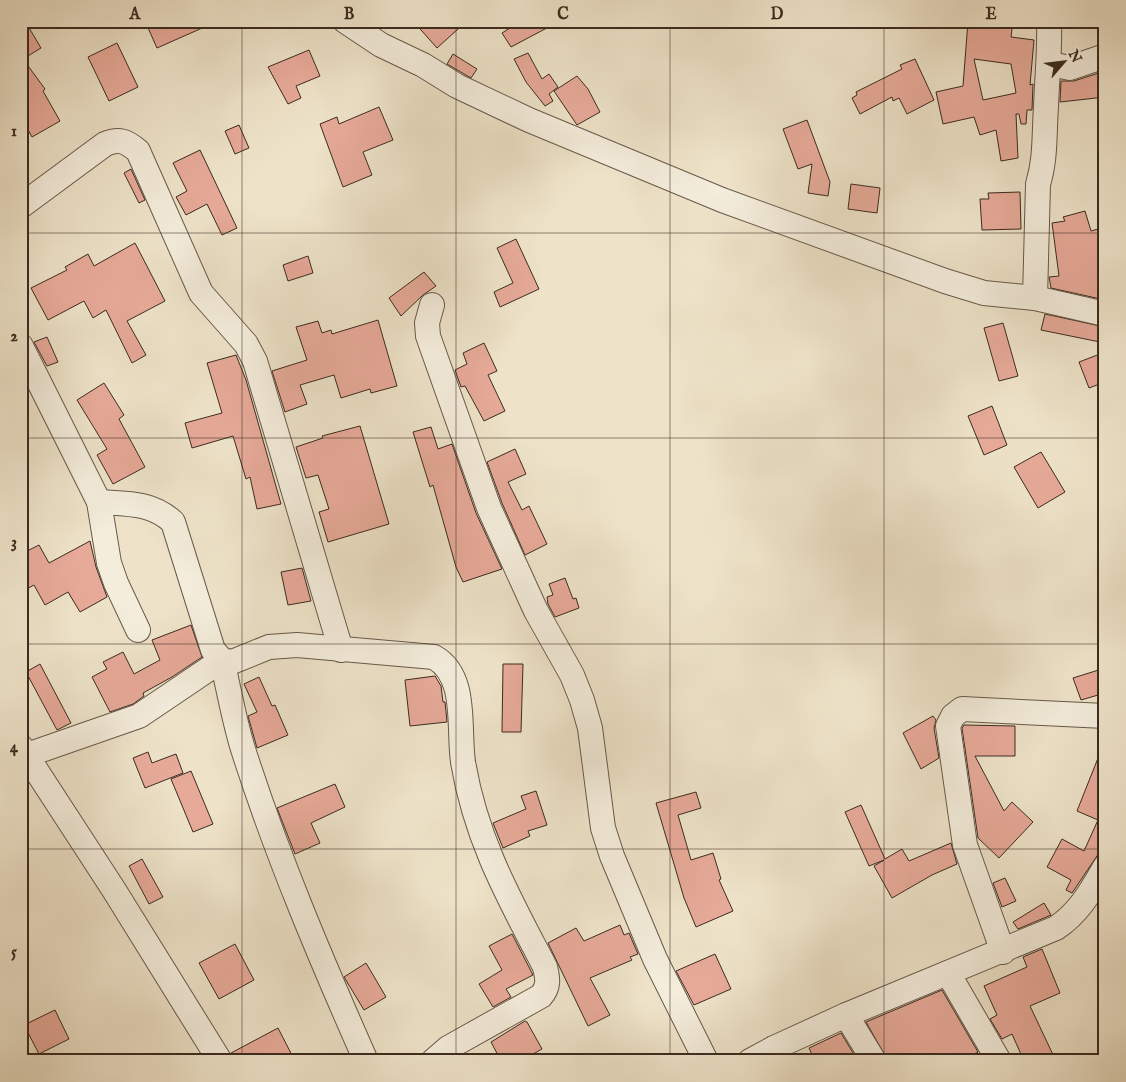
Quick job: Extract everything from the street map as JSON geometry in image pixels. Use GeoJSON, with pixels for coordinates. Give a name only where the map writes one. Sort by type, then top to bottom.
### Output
{"type":"FeatureCollection","features":[{"type":"Feature","properties":{"kind":"street"},"geometry":{"type":"LineString","coordinates":[[345,21],[381,46],[423,65],[458,86],[529,120],[722,200],[944,281],[984,293],[1035,298],[1105,314]]}},
{"type":"Feature","properties":{"kind":"street"},"geometry":{"type":"LineString","coordinates":[[1035,298],[1038,184],[1043,167],[1050,64],[1049,21]]}},
{"type":"Feature","properties":{"kind":"street"},"geometry":{"type":"LineString","coordinates":[[1050,64],[1070,68],[1105,56]]}},
{"type":"Feature","properties":{"kind":"street"},"geometry":{"type":"LineString","coordinates":[[21,206],[105,144],[116,140],[128,143],[138,151],[201,293],[246,344],[255,361],[341,650]]}},
{"type":"Feature","properties":{"kind":"street"},"geometry":{"type":"LineString","coordinates":[[432,306],[427,323],[428,336],[489,508],[536,611],[572,675],[582,700],[590,728],[603,828],[612,856],[655,959],[706,1061]]}},
{"type":"Feature","properties":{"kind":"street"},"geometry":{"type":"LineString","coordinates":[[21,346],[99,502],[109,563],[116,583],[138,630]]}},
{"type":"Feature","properties":{"kind":"street"},"geometry":{"type":"LineString","coordinates":[[99,502],[150,506],[161,511],[173,522],[213,650],[222,660],[243,748],[266,816],[321,959],[366,1061]]}},
{"type":"Feature","properties":{"kind":"street"},"geometry":{"type":"LineString","coordinates":[[220,1061],[114,890],[24,751],[139,716],[222,660],[232,662],[269,647],[281,645],[434,657],[445,663],[453,675],[458,688],[460,739],[466,782],[480,833],[508,898],[546,967],[548,978],[546,990],[541,996],[448,1048],[433,1061]]}},
{"type":"Feature","properties":{"kind":"street"},"geometry":{"type":"LineString","coordinates":[[1003,952],[965,845],[948,726],[953,716],[962,709],[1105,716]]}},
{"type":"Feature","properties":{"kind":"street"},"geometry":{"type":"LineString","coordinates":[[750,1061],[778,1054],[846,1015],[1003,952],[1066,922],[1083,904],[1105,867]]}},
{"type":"Feature","properties":{"kind":"street"},"geometry":{"type":"LineString","coordinates":[[948,973],[999,1061]]}},
{"type":"Feature","properties":{"kind":"street"},"geometry":{"type":"LineString","coordinates":[[846,1015],[874,1061]]}},
{"type":"Feature","properties":{"kind":"building"},"geometry":{"type":"Polygon","coordinates":[[[21,21],[25,21],[41,48],[23,59],[45,89],[43,91],[60,121],[32,137],[21,117],[21,21]]]}},
{"type":"Feature","properties":{"kind":"building"},"geometry":{"type":"Polygon","coordinates":[[[145,21],[218,21],[157,48],[145,21]]]}},
{"type":"Feature","properties":{"kind":"building"},"geometry":{"type":"Polygon","coordinates":[[[413,21],[467,21],[437,48],[413,21]]]}},
{"type":"Feature","properties":{"kind":"building"},"geometry":{"type":"Polygon","coordinates":[[[521,21],[560,21],[511,47],[502,33],[521,21]]]}},
{"type":"Feature","properties":{"kind":"building"},"geometry":{"type":"Polygon","coordinates":[[[968,21],[1013,21],[1011,37],[1034,40],[1030,85],[1033,84],[1032,110],[1027,110],[1026,124],[1021,124],[1019,114],[1016,114],[1018,158],[1001,161],[996,130],[980,135],[974,117],[943,124],[936,92],[963,86],[968,21]],[[974,59],[983,100],[1016,93],[1011,64],[974,59]]]}},
{"type":"Feature","properties":{"kind":"building"},"geometry":{"type":"Polygon","coordinates":[[[117,43],[138,87],[109,101],[88,57],[117,43]]]}},
{"type":"Feature","properties":{"kind":"building"},"geometry":{"type":"Polygon","coordinates":[[[309,50],[320,76],[296,86],[301,98],[288,104],[268,67],[309,50]]]}},
{"type":"Feature","properties":{"kind":"building"},"geometry":{"type":"Polygon","coordinates":[[[528,53],[542,79],[549,74],[558,87],[549,94],[553,101],[545,106],[526,82],[514,59],[528,53]]]}},
{"type":"Feature","properties":{"kind":"building"},"geometry":{"type":"Polygon","coordinates":[[[453,54],[477,69],[471,78],[447,64],[453,54]]]}},
{"type":"Feature","properties":{"kind":"building"},"geometry":{"type":"Polygon","coordinates":[[[915,59],[934,100],[907,114],[899,98],[893,101],[892,97],[860,114],[852,98],[857,95],[856,92],[902,69],[900,65],[915,59]]]}},
{"type":"Feature","properties":{"kind":"building"},"geometry":{"type":"Polygon","coordinates":[[[1105,71],[1105,97],[1060,102],[1061,81],[1074,81],[1105,71]]]}},
{"type":"Feature","properties":{"kind":"building"},"geometry":{"type":"Polygon","coordinates":[[[577,76],[588,89],[600,112],[577,125],[554,91],[577,76]]]}},
{"type":"Feature","properties":{"kind":"building"},"geometry":{"type":"Polygon","coordinates":[[[379,107],[393,140],[363,152],[372,175],[343,187],[320,124],[337,117],[339,124],[379,107]]]}},
{"type":"Feature","properties":{"kind":"building"},"geometry":{"type":"Polygon","coordinates":[[[807,120],[830,182],[828,196],[808,193],[812,164],[798,169],[783,129],[807,120]]]}},
{"type":"Feature","properties":{"kind":"building"},"geometry":{"type":"Polygon","coordinates":[[[239,125],[249,148],[235,154],[225,131],[239,125]]]}},
{"type":"Feature","properties":{"kind":"building"},"geometry":{"type":"Polygon","coordinates":[[[200,150],[237,228],[222,235],[207,204],[186,215],[176,197],[187,191],[173,163],[200,150]]]}},
{"type":"Feature","properties":{"kind":"building"},"geometry":{"type":"Polygon","coordinates":[[[131,169],[145,200],[139,203],[124,173],[131,169]]]}},
{"type":"Feature","properties":{"kind":"building"},"geometry":{"type":"Polygon","coordinates":[[[851,184],[880,188],[877,213],[848,209],[851,184]]]}},
{"type":"Feature","properties":{"kind":"building"},"geometry":{"type":"Polygon","coordinates":[[[1020,192],[1021,229],[982,230],[980,199],[989,199],[988,193],[1020,192]]]}},
{"type":"Feature","properties":{"kind":"building"},"geometry":{"type":"Polygon","coordinates":[[[1085,211],[1091,231],[1105,227],[1105,300],[1051,288],[1049,277],[1059,276],[1052,223],[1065,221],[1063,217],[1085,211]]]}},
{"type":"Feature","properties":{"kind":"building"},"geometry":{"type":"Polygon","coordinates":[[[516,239],[539,289],[500,307],[494,292],[513,283],[497,248],[516,239]]]}},
{"type":"Feature","properties":{"kind":"building"},"geometry":{"type":"Polygon","coordinates":[[[135,243],[165,301],[127,321],[146,355],[132,363],[106,310],[93,318],[84,301],[48,320],[31,288],[67,270],[65,267],[88,254],[94,266],[135,243]]]}},
{"type":"Feature","properties":{"kind":"building"},"geometry":{"type":"Polygon","coordinates":[[[308,256],[313,273],[288,281],[283,265],[308,256]]]}},
{"type":"Feature","properties":{"kind":"building"},"geometry":{"type":"Polygon","coordinates":[[[424,272],[436,286],[423,295],[401,316],[389,298],[424,272]]]}},
{"type":"Feature","properties":{"kind":"building"},"geometry":{"type":"Polygon","coordinates":[[[1045,314],[1105,327],[1105,343],[1041,330],[1045,314]]]}},
{"type":"Feature","properties":{"kind":"building"},"geometry":{"type":"Polygon","coordinates":[[[378,320],[397,386],[371,393],[370,389],[341,398],[334,375],[300,385],[307,404],[285,412],[272,371],[307,360],[296,327],[318,321],[322,333],[331,330],[332,334],[378,320]]]}},
{"type":"Feature","properties":{"kind":"building"},"geometry":{"type":"Polygon","coordinates":[[[1003,323],[1018,376],[999,381],[984,328],[1003,323]]]}},
{"type":"Feature","properties":{"kind":"building"},"geometry":{"type":"Polygon","coordinates":[[[47,337],[58,362],[47,366],[34,342],[47,337]]]}},
{"type":"Feature","properties":{"kind":"building"},"geometry":{"type":"Polygon","coordinates":[[[484,343],[497,371],[488,375],[505,411],[484,421],[465,386],[461,387],[455,370],[467,364],[463,353],[484,343]]]}},
{"type":"Feature","properties":{"kind":"building"},"geometry":{"type":"Polygon","coordinates":[[[1100,354],[1105,365],[1105,382],[1089,388],[1079,362],[1100,354]]]}},
{"type":"Feature","properties":{"kind":"building"},"geometry":{"type":"Polygon","coordinates":[[[236,355],[246,380],[281,504],[257,509],[250,477],[246,479],[233,436],[192,448],[185,423],[222,413],[207,363],[236,355]]]}},
{"type":"Feature","properties":{"kind":"building"},"geometry":{"type":"Polygon","coordinates":[[[104,383],[124,415],[119,419],[145,467],[113,484],[97,455],[107,449],[77,400],[104,383]]]}},
{"type":"Feature","properties":{"kind":"building"},"geometry":{"type":"Polygon","coordinates":[[[992,406],[1007,445],[984,455],[968,416],[992,406]]]}},
{"type":"Feature","properties":{"kind":"building"},"geometry":{"type":"Polygon","coordinates":[[[360,426],[389,524],[328,542],[319,512],[329,509],[318,475],[306,478],[296,447],[323,438],[322,436],[360,426]]]}},
{"type":"Feature","properties":{"kind":"building"},"geometry":{"type":"Polygon","coordinates":[[[431,427],[438,449],[452,444],[476,513],[502,569],[463,582],[456,567],[433,485],[430,487],[413,432],[431,427]]]}},
{"type":"Feature","properties":{"kind":"building"},"geometry":{"type":"Polygon","coordinates":[[[515,449],[526,474],[508,482],[522,510],[529,506],[547,544],[525,555],[502,503],[487,462],[515,449]]]}},
{"type":"Feature","properties":{"kind":"building"},"geometry":{"type":"Polygon","coordinates":[[[1041,452],[1065,492],[1038,508],[1014,467],[1041,452]]]}},
{"type":"Feature","properties":{"kind":"building"},"geometry":{"type":"Polygon","coordinates":[[[90,541],[96,567],[107,597],[80,612],[68,592],[45,605],[34,585],[21,592],[21,554],[39,545],[49,563],[90,541]]]}},
{"type":"Feature","properties":{"kind":"building"},"geometry":{"type":"Polygon","coordinates":[[[302,568],[311,601],[288,605],[281,572],[302,568]]]}},
{"type":"Feature","properties":{"kind":"building"},"geometry":{"type":"Polygon","coordinates":[[[565,578],[573,599],[576,598],[579,608],[555,617],[548,604],[547,597],[553,595],[549,584],[565,578]]]}},
{"type":"Feature","properties":{"kind":"building"},"geometry":{"type":"Polygon","coordinates":[[[191,625],[202,657],[143,693],[144,696],[133,704],[110,712],[92,677],[107,669],[103,662],[123,652],[134,674],[160,660],[152,640],[191,625]]]}},
{"type":"Feature","properties":{"kind":"building"},"geometry":{"type":"Polygon","coordinates":[[[40,664],[71,723],[57,730],[26,672],[40,664]]]}},
{"type":"Feature","properties":{"kind":"building"},"geometry":{"type":"Polygon","coordinates":[[[503,664],[523,664],[521,732],[502,732],[503,664]]]}},
{"type":"Feature","properties":{"kind":"building"},"geometry":{"type":"Polygon","coordinates":[[[1105,668],[1105,693],[1081,700],[1073,678],[1105,668]]]}},
{"type":"Feature","properties":{"kind":"building"},"geometry":{"type":"Polygon","coordinates":[[[435,676],[441,686],[447,722],[410,726],[405,680],[435,676]]]}},
{"type":"Feature","properties":{"kind":"building"},"geometry":{"type":"Polygon","coordinates":[[[259,677],[272,706],[275,705],[288,735],[257,748],[248,716],[257,712],[244,684],[259,677]]]}},
{"type":"Feature","properties":{"kind":"building"},"geometry":{"type":"Polygon","coordinates":[[[933,716],[936,720],[934,728],[939,758],[921,769],[903,733],[933,716]]]}},
{"type":"Feature","properties":{"kind":"building"},"geometry":{"type":"Polygon","coordinates":[[[964,725],[1015,726],[1015,756],[975,756],[1004,811],[1012,802],[1033,822],[999,858],[978,838],[962,728],[964,725]]]}},
{"type":"Feature","properties":{"kind":"building"},"geometry":{"type":"Polygon","coordinates":[[[1104,743],[1105,844],[1072,893],[1066,890],[1071,880],[1047,867],[1062,839],[1084,851],[1098,820],[1077,811],[1104,743]]]}},
{"type":"Feature","properties":{"kind":"building"},"geometry":{"type":"Polygon","coordinates":[[[148,752],[152,763],[176,754],[183,773],[145,788],[133,758],[148,752]]]}},
{"type":"Feature","properties":{"kind":"building"},"geometry":{"type":"Polygon","coordinates":[[[191,771],[213,824],[193,832],[171,779],[191,771]]]}},
{"type":"Feature","properties":{"kind":"building"},"geometry":{"type":"Polygon","coordinates":[[[335,784],[345,807],[311,823],[320,843],[295,854],[277,808],[335,784]]]}},
{"type":"Feature","properties":{"kind":"building"},"geometry":{"type":"Polygon","coordinates":[[[536,791],[547,825],[528,831],[530,836],[503,848],[493,823],[526,809],[521,796],[536,791]]]}},
{"type":"Feature","properties":{"kind":"building"},"geometry":{"type":"Polygon","coordinates":[[[696,792],[701,808],[678,815],[691,860],[713,853],[721,879],[719,880],[733,911],[696,927],[684,898],[656,803],[696,792]]]}},
{"type":"Feature","properties":{"kind":"building"},"geometry":{"type":"Polygon","coordinates":[[[861,805],[885,859],[902,849],[909,861],[951,843],[957,864],[932,875],[892,898],[874,866],[884,860],[869,866],[845,812],[861,805]]]}},
{"type":"Feature","properties":{"kind":"building"},"geometry":{"type":"Polygon","coordinates":[[[142,859],[163,897],[149,904],[129,866],[142,859]]]}},
{"type":"Feature","properties":{"kind":"building"},"geometry":{"type":"Polygon","coordinates":[[[1005,878],[1016,901],[1002,907],[993,883],[1005,878]]]}},
{"type":"Feature","properties":{"kind":"building"},"geometry":{"type":"Polygon","coordinates":[[[1044,903],[1051,915],[1018,929],[1013,922],[1044,903]]]}},
{"type":"Feature","properties":{"kind":"building"},"geometry":{"type":"Polygon","coordinates":[[[620,925],[624,935],[629,933],[638,954],[630,957],[632,960],[590,978],[610,1015],[588,1026],[548,943],[576,928],[584,941],[620,925]]]}},
{"type":"Feature","properties":{"kind":"building"},"geometry":{"type":"Polygon","coordinates":[[[512,934],[533,975],[506,989],[511,997],[493,1007],[479,984],[502,970],[489,946],[512,934]]]}},
{"type":"Feature","properties":{"kind":"building"},"geometry":{"type":"Polygon","coordinates":[[[235,944],[254,980],[219,999],[199,963],[235,944]]]}},
{"type":"Feature","properties":{"kind":"building"},"geometry":{"type":"Polygon","coordinates":[[[1042,949],[1060,993],[1030,1006],[1056,1061],[1024,1061],[1012,1034],[1002,1039],[990,1019],[997,1015],[984,986],[1027,967],[1023,957],[1042,949]]]}},
{"type":"Feature","properties":{"kind":"building"},"geometry":{"type":"Polygon","coordinates":[[[715,954],[731,989],[694,1005],[676,971],[715,954]]]}},
{"type":"Feature","properties":{"kind":"building"},"geometry":{"type":"Polygon","coordinates":[[[366,963],[386,997],[364,1010],[344,977],[366,963]]]}},
{"type":"Feature","properties":{"kind":"building"},"geometry":{"type":"Polygon","coordinates":[[[942,990],[978,1052],[961,1061],[888,1061],[866,1022],[942,990]]]}},
{"type":"Feature","properties":{"kind":"building"},"geometry":{"type":"Polygon","coordinates":[[[55,1010],[69,1039],[39,1054],[24,1025],[55,1010]]]}},
{"type":"Feature","properties":{"kind":"building"},"geometry":{"type":"Polygon","coordinates":[[[525,1021],[542,1049],[521,1061],[501,1061],[491,1042],[525,1021]]]}},
{"type":"Feature","properties":{"kind":"building"},"geometry":{"type":"Polygon","coordinates":[[[278,1028],[295,1061],[234,1061],[231,1053],[278,1028]]]}},
{"type":"Feature","properties":{"kind":"building"},"geometry":{"type":"Polygon","coordinates":[[[841,1033],[858,1061],[815,1061],[809,1048],[841,1033]]]}}]}
